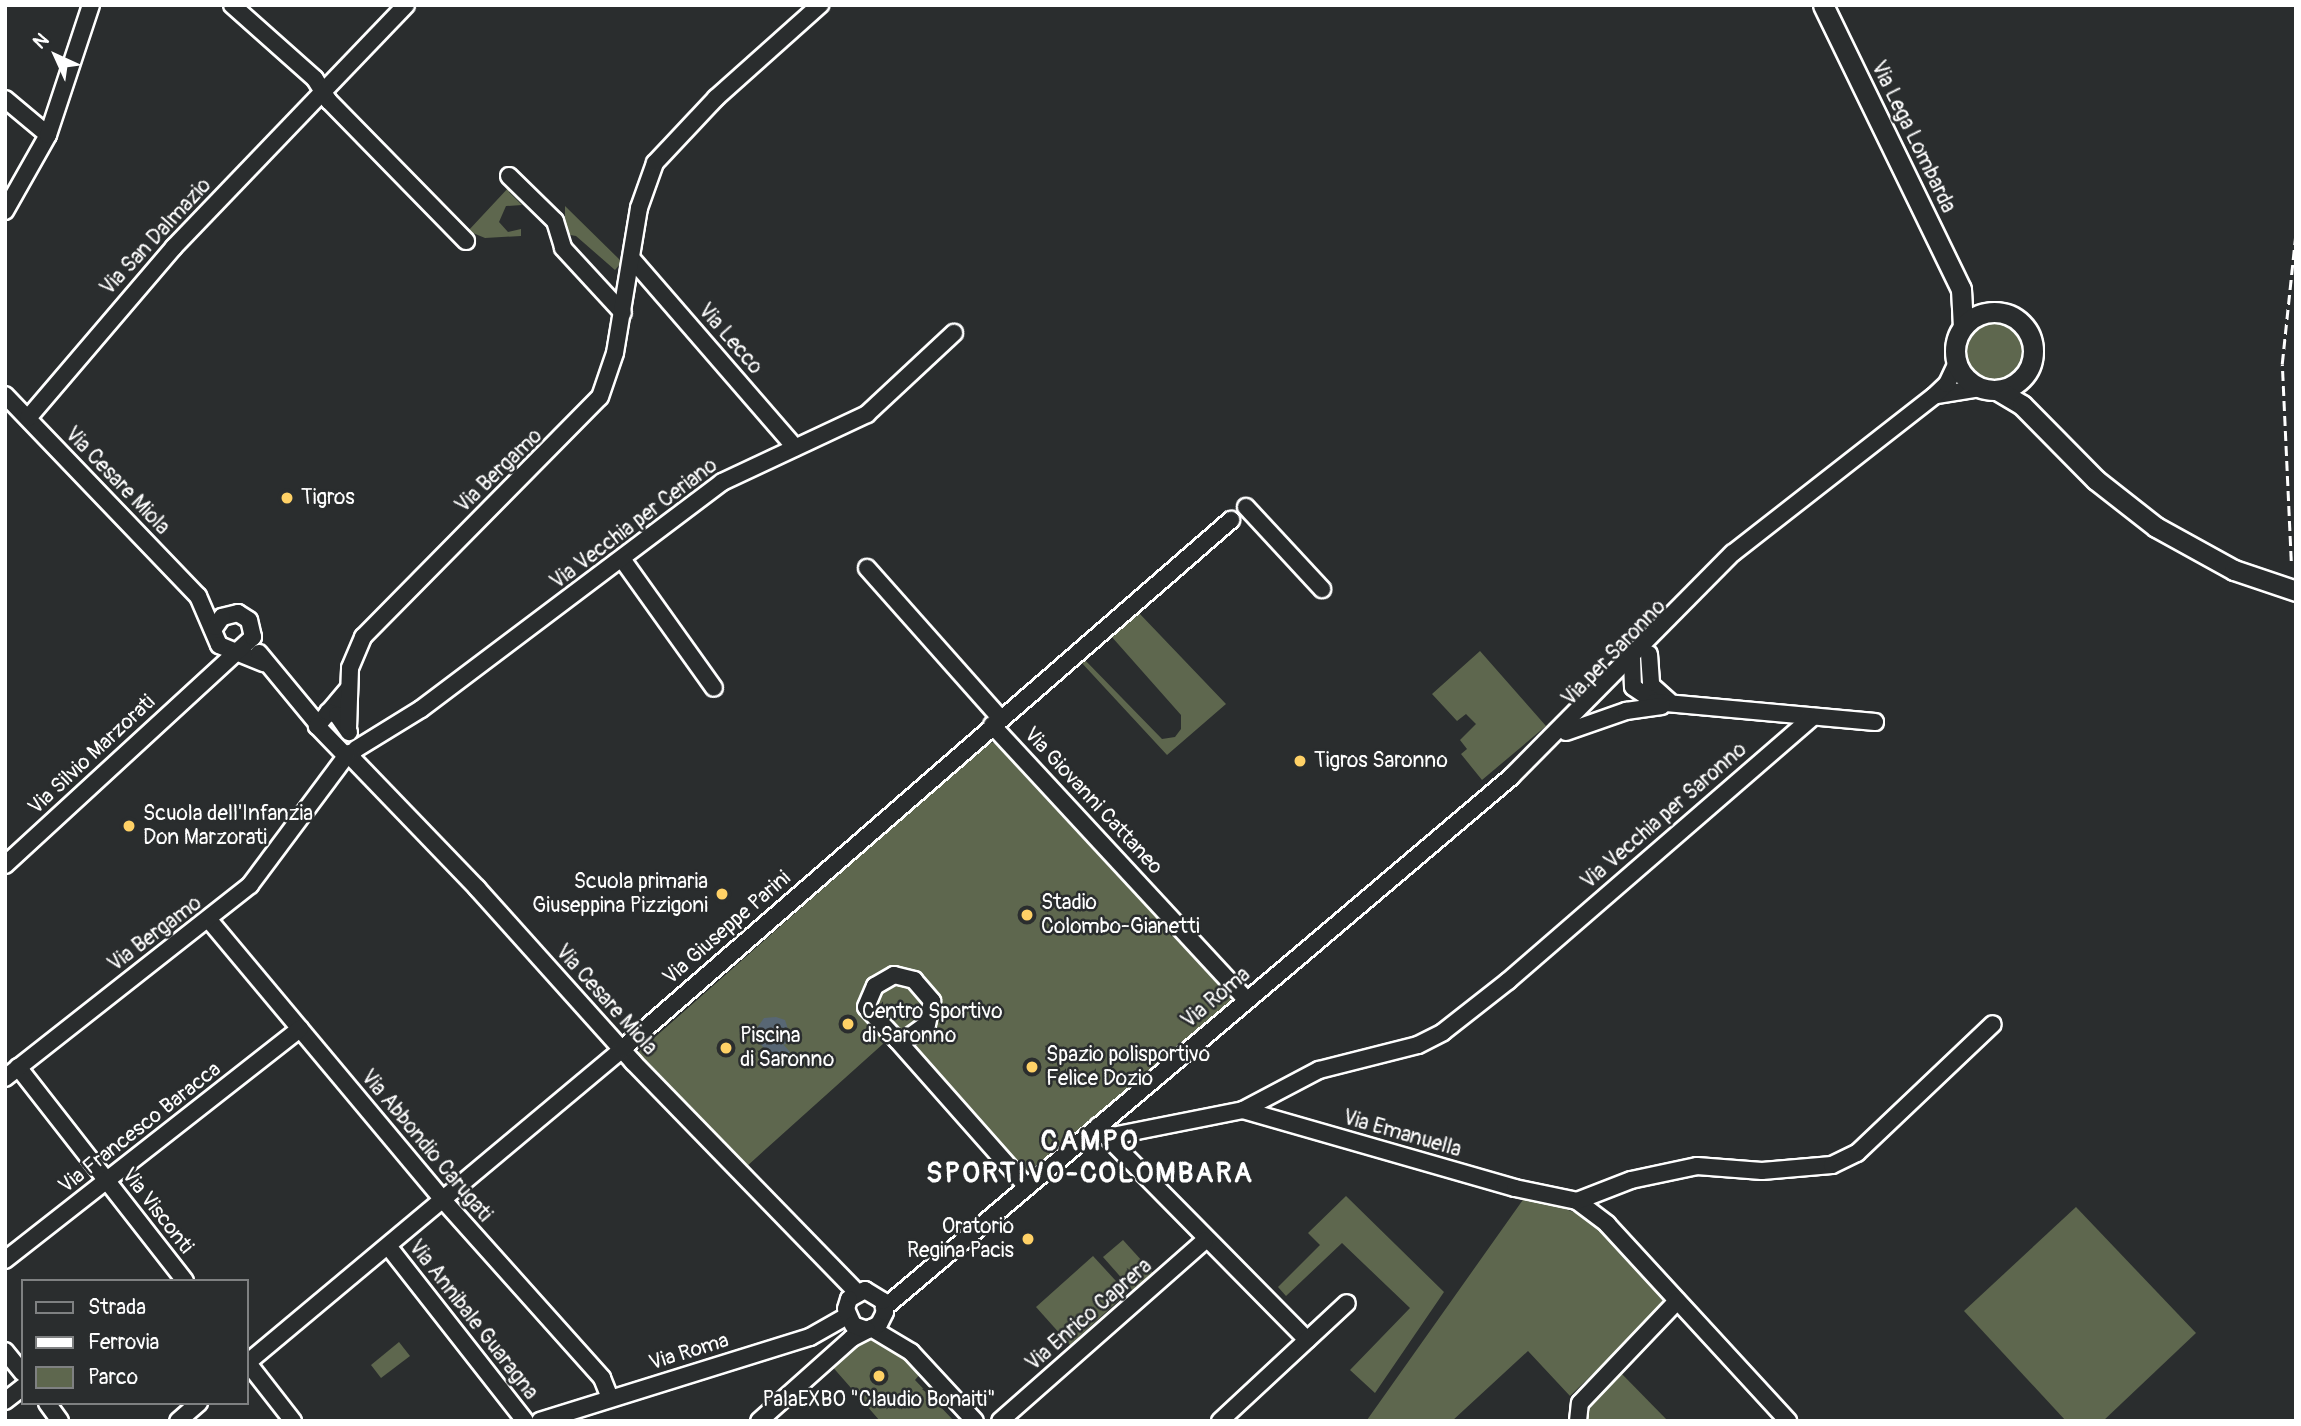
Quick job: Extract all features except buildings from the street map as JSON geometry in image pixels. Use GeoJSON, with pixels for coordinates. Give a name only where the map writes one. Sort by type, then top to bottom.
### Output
{"type":"FeatureCollection","features":[{"type":"Feature","properties":{"kind":"main road","name":"Via Lega Lombarda"},"geometry":{"type":"LineString","coordinates":[[1823,5],[1961,289],[1963,327]]}},
{"type":"Feature","properties":{"kind":"main road","name":"Via Lega Lombarda"},"geometry":{"type":"LineString","coordinates":[[1961,289],[1984,309],[1997,312]]}},
{"type":"Feature","properties":{"kind":"main road"},"geometry":{"type":"LineString","coordinates":[[2044,426],[2030,387],[2030,335],[2016,318],[1997,312],[1979,315],[1963,327],[1955,348],[1957,363],[1966,378],[2010,395],[2096,480],[2156,527],[2217,562],[2296,591]]}},
{"type":"Feature","properties":{"kind":"main road"},"geometry":{"type":"LineString","coordinates":[[1989,389],[2014,385],[2030,366]]}},
{"type":"Feature","properties":{"kind":"street"},"geometry":{"type":"LineString","coordinates":[[5,211],[48,135],[91,5]]}},
{"type":"Feature","properties":{"kind":"street"},"geometry":{"type":"LineString","coordinates":[[232,5],[315,79],[324,92],[467,241]]}},
{"type":"Feature","properties":{"kind":"street","name":"Via San Dalmazio"},"geometry":{"type":"LineString","coordinates":[[28,418],[148,275],[406,5]]}},
{"type":"Feature","properties":{"kind":"street","name":"Via Bergamo"},"geometry":{"type":"LineString","coordinates":[[11,1073],[209,920],[250,885],[349,747],[349,688],[354,656],[370,630],[594,406],[612,367],[647,181],[662,154],[820,5]]}},
{"type":"Feature","properties":{"kind":"street"},"geometry":{"type":"LineString","coordinates":[[5,99],[48,135]]}},
{"type":"Feature","properties":{"kind":"street"},"geometry":{"type":"LineString","coordinates":[[509,176],[555,221],[563,248],[623,313]]}},
{"type":"Feature","properties":{"kind":"street","name":"Via Lecco"},"geometry":{"type":"LineString","coordinates":[[632,259],[795,447]]}},
{"type":"Feature","properties":{"kind":"street","name":"Via Vecchia per Ceriano"},"geometry":{"type":"LineString","coordinates":[[349,747],[377,737],[622,559],[722,482],[867,414],[954,333]]}},
{"type":"Feature","properties":{"kind":"street","name":"Via per Saronno"},"geometry":{"type":"LineString","coordinates":[[1523,765],[1566,733],[1631,667],[1679,604],[1725,561],[1934,396],[1947,384],[1957,363]]}},
{"type":"Feature","properties":{"kind":"street","name":"Via per Saronno"},"geometry":{"type":"LineString","coordinates":[[1934,396],[1989,389]]}},
{"type":"Feature","properties":{"kind":"street","name":"Via Cesare Miola"},"geometry":{"type":"LineString","coordinates":[[5,395],[198,596],[215,628],[219,645],[263,663]]}},
{"type":"Feature","properties":{"kind":"street"},"geometry":{"type":"LineString","coordinates":[[1246,507],[1322,589]]}},
{"type":"Feature","properties":{"kind":"street","name":"Via Giuseppe Parini"},"geometry":{"type":"LineString","coordinates":[[248,1362],[622,1049],[1231,520]]}},
{"type":"Feature","properties":{"kind":"street"},"geometry":{"type":"LineString","coordinates":[[622,559],[714,688]]}},
{"type":"Feature","properties":{"kind":"street","name":"Via per Saronno"},"geometry":{"type":"LineString","coordinates":[[1486,796],[1649,654],[1725,561]]}},
{"type":"Feature","properties":{"kind":"street","name":"Via Giovanni Cattaneo"},"geometry":{"type":"LineString","coordinates":[[867,568],[996,722],[1247,1000]]}},
{"type":"Feature","properties":{"kind":"street","name":"Via Cesare Miola"},"geometry":{"type":"LineString","coordinates":[[198,596],[249,620],[263,663],[294,696],[323,716]]}},
{"type":"Feature","properties":{"kind":"street"},"geometry":{"type":"LineString","coordinates":[[215,628],[222,617],[233,613]]}},
{"type":"Feature","properties":{"kind":"street"},"geometry":{"type":"LineString","coordinates":[[237,652],[253,637]]}},
{"type":"Feature","properties":{"kind":"street","name":"Via Silvio Marzorati"},"geometry":{"type":"LineString","coordinates":[[208,675],[219,645]]}},
{"type":"Feature","properties":{"kind":"street","name":"Via Silvio Marzorati"},"geometry":{"type":"LineString","coordinates":[[5,866],[208,675],[237,652]]}},
{"type":"Feature","properties":{"kind":"street"},"geometry":{"type":"LineString","coordinates":[[1649,654],[1651,685],[1663,699],[1679,704]]}},
{"type":"Feature","properties":{"kind":"street"},"geometry":{"type":"LineString","coordinates":[[1631,667],[1638,694],[1655,702],[1875,722]]}},
{"type":"Feature","properties":{"kind":"street"},"geometry":{"type":"LineString","coordinates":[[349,688],[323,716],[321,735],[349,747]]}},
{"type":"Feature","properties":{"kind":"street"},"geometry":{"type":"LineString","coordinates":[[1566,733],[1626,711],[1679,704]]}},
{"type":"Feature","properties":{"kind":"street"},"geometry":{"type":"LineString","coordinates":[[323,716],[349,747]]}},
{"type":"Feature","properties":{"kind":"street","name":"Via Vecchia per Saronno"},"geometry":{"type":"LineString","coordinates":[[1243,1110],[1319,1070],[1418,1045],[1443,1032],[1544,950],[1813,716]]}},
{"type":"Feature","properties":{"kind":"street","name":"Via Cesare Miola"},"geometry":{"type":"LineString","coordinates":[[349,747],[366,769],[622,1049],[676,1114],[818,1256],[853,1296]]}},
{"type":"Feature","properties":{"kind":"street","name":"Via Roma"},"geometry":{"type":"LineString","coordinates":[[882,1306],[910,1286],[1027,1187],[1102,1131],[1247,1000],[1486,796]]}},
{"type":"Feature","properties":{"kind":"street","name":"Via Abbondio Carugati"},"geometry":{"type":"LineString","coordinates":[[209,920],[443,1200],[602,1378],[610,1398]]}},
{"type":"Feature","properties":{"kind":"street"},"geometry":{"type":"LineString","coordinates":[[897,1040],[918,1034],[927,1024],[932,1001],[914,980],[894,975],[875,986],[866,1007],[1027,1187]]}},
{"type":"Feature","properties":{"kind":"street"},"geometry":{"type":"LineString","coordinates":[[1577,1201],[1631,1180],[1697,1166],[1762,1171],[1812,1168],[1857,1153],[1993,1024]]}},
{"type":"Feature","properties":{"kind":"street","name":"Via Francesco Baracca"},"geometry":{"type":"LineString","coordinates":[[5,1260],[300,1029]]}},
{"type":"Feature","properties":{"kind":"street","name":"Via Visconti"},"geometry":{"type":"LineString","coordinates":[[11,1073],[106,1181],[184,1279]]}},
{"type":"Feature","properties":{"kind":"street"},"geometry":{"type":"LineString","coordinates":[[1102,1131],[1243,1110]]}},
{"type":"Feature","properties":{"kind":"street","name":"Via Emanuella"},"geometry":{"type":"LineString","coordinates":[[1243,1110],[1577,1201]]}},
{"type":"Feature","properties":{"kind":"street"},"geometry":{"type":"LineString","coordinates":[[1102,1131],[1205,1240],[1307,1340]]}},
{"type":"Feature","properties":{"kind":"street"},"geometry":{"type":"LineString","coordinates":[[1577,1201],[1607,1224],[1788,1421]]}},
{"type":"Feature","properties":{"kind":"street","name":"Via Enrico Caprera"},"geometry":{"type":"LineString","coordinates":[[1000,1421],[1205,1240]]}},
{"type":"Feature","properties":{"kind":"street","name":"Via Annibale Guaragna"},"geometry":{"type":"LineString","coordinates":[[388,1245],[525,1421]]}},
{"type":"Feature","properties":{"kind":"street"},"geometry":{"type":"LineString","coordinates":[[911,1352],[869,1329],[853,1325],[847,1316],[853,1296],[882,1306],[911,1352],[975,1421]]}},
{"type":"Feature","properties":{"kind":"street"},"geometry":{"type":"LineString","coordinates":[[1578,1421],[1580,1403],[1677,1301]]}},
{"type":"Feature","properties":{"kind":"street"},"geometry":{"type":"LineString","coordinates":[[1220,1421],[1347,1303]]}},
{"type":"Feature","properties":{"kind":"street"},"geometry":{"type":"LineString","coordinates":[[759,1421],[869,1329],[882,1306]]}},
{"type":"Feature","properties":{"kind":"street","name":"Via Roma"},"geometry":{"type":"LineString","coordinates":[[540,1421],[810,1337],[847,1316]]}},
{"type":"Feature","properties":{"kind":"street"},"geometry":{"type":"LineString","coordinates":[[5,1351],[21,1371]]}},
{"type":"Feature","properties":{"kind":"street"},"geometry":{"type":"LineString","coordinates":[[248,1364],[293,1421]]}},
{"type":"Feature","properties":{"kind":"street"},"geometry":{"type":"LineString","coordinates":[[5,1401],[21,1389]]}},
{"type":"Feature","properties":{"kind":"street"},"geometry":{"type":"LineString","coordinates":[[48,1405],[60,1421]]}},
{"type":"Feature","properties":{"kind":"street"},"geometry":{"type":"LineString","coordinates":[[178,1421],[197,1405]]}},
{"type":"Feature","properties":{"kind":"green space"},"geometry":{"type":"Polygon","coordinates":[[[511,185],[509,192],[522,205],[506,206],[499,222],[508,232],[521,229],[521,236],[485,238],[468,231],[511,185]]]}},
{"type":"Feature","properties":{"kind":"green space"},"geometry":{"type":"Polygon","coordinates":[[[565,206],[622,262],[615,270],[576,236],[565,234],[565,206]]]}},
{"type":"Feature","properties":{"kind":"green space"},"geometry":{"type":"Polygon","coordinates":[[[1988,321],[2000,321],[2015,329],[2023,344],[2023,356],[2015,371],[2000,379],[1988,379],[1973,371],[1965,356],[1965,344],[1973,329],[1988,321]]]}},
{"type":"Feature","properties":{"kind":"green space"},"geometry":{"type":"Polygon","coordinates":[[[1139,613],[1226,704],[1167,755],[1080,661],[1083,658],[1162,739],[1175,737],[1181,729],[1181,715],[1111,636],[1139,613]]]}},
{"type":"Feature","properties":{"kind":"green space"},"geometry":{"type":"Polygon","coordinates":[[[1480,651],[1546,726],[1482,780],[1461,754],[1467,749],[1460,740],[1476,724],[1466,714],[1457,721],[1432,694],[1480,651]]]}},
{"type":"Feature","properties":{"kind":"green space"},"geometry":{"type":"Polygon","coordinates":[[[989,742],[999,744],[1232,990],[1229,1006],[1028,1177],[910,1046],[884,1043],[746,1167],[637,1053],[989,742]]]}},
{"type":"Feature","properties":{"kind":"green space"},"geometry":{"type":"Polygon","coordinates":[[[1527,1194],[1586,1217],[1613,1238],[1669,1300],[1570,1396],[1528,1351],[1452,1421],[1367,1420],[1527,1194]]]}},
{"type":"Feature","properties":{"kind":"green space"},"geometry":{"type":"Polygon","coordinates":[[[1346,1196],[1444,1292],[1375,1393],[1350,1370],[1410,1308],[1342,1243],[1286,1296],[1278,1287],[1320,1245],[1308,1233],[1346,1196]]]}},
{"type":"Feature","properties":{"kind":"green space"},"geometry":{"type":"Polygon","coordinates":[[[2076,1207],[2196,1333],[2103,1421],[2066,1421],[1964,1311],[2076,1207]]]}},
{"type":"Feature","properties":{"kind":"green space"},"geometry":{"type":"Polygon","coordinates":[[[1123,1240],[1153,1273],[1133,1291],[1103,1257],[1123,1240]]]}},
{"type":"Feature","properties":{"kind":"green space"},"geometry":{"type":"Polygon","coordinates":[[[1093,1256],[1127,1293],[1070,1345],[1036,1307],[1093,1256]]]}},
{"type":"Feature","properties":{"kind":"green space","name":"PalaEXBO \"Claudio Bonaiti\""},"geometry":{"type":"Polygon","coordinates":[[[871,1337],[895,1344],[921,1373],[915,1380],[954,1421],[880,1421],[830,1364],[848,1347],[871,1337]]]}},
{"type":"Feature","properties":{"kind":"green space"},"geometry":{"type":"Polygon","coordinates":[[[399,1342],[410,1356],[381,1378],[371,1365],[399,1342]]]}},
{"type":"Feature","properties":{"kind":"green space"},"geometry":{"type":"Polygon","coordinates":[[[1619,1371],[1668,1421],[1587,1421],[1585,1409],[1619,1371]]]}},
{"type":"Feature","properties":{"kind":"water"},"geometry":{"type":"Polygon","coordinates":[[[776,1017],[785,1020],[790,1035],[785,1045],[776,1036],[790,1052],[778,1063],[752,1035],[764,1018],[776,1017]]]}},
{"type":"Feature","properties":{"kind":"railway"},"geometry":{"type":"LineString","coordinates":[[2291,561],[2282,364],[2296,231]]}},
{"type":"Feature","properties":{"kind":"place","name":"Tigros"},"geometry":{"type":"Point","coordinates":[287,498]}},
{"type":"Feature","properties":{"kind":"place","name":"Tigros Saronno"},"geometry":{"type":"Point","coordinates":[1300,761]}},
{"type":"Feature","properties":{"kind":"place","name":"Scuola dell'Infanzia Don Marzorati"},"geometry":{"type":"Point","coordinates":[129,826]}},
{"type":"Feature","properties":{"kind":"place","name":"Scuola primaria Giuseppina Pizzigoni"},"geometry":{"type":"Point","coordinates":[722,894]}},
{"type":"Feature","properties":{"kind":"place","name":"Stadio Colombo-Gianetti"},"geometry":{"type":"Point","coordinates":[1027,915]}},
{"type":"Feature","properties":{"kind":"place","name":"Centro Sportivo di Saronno"},"geometry":{"type":"Point","coordinates":[848,1024]}},
{"type":"Feature","properties":{"kind":"place","name":"Piscina di Saronno"},"geometry":{"type":"Point","coordinates":[726,1048]}},
{"type":"Feature","properties":{"kind":"place","name":"Spazio polisportivo Felice Dozio"},"geometry":{"type":"Point","coordinates":[1032,1067]}},
{"type":"Feature","properties":{"kind":"place","name":"Oratorio Regina Pacis"},"geometry":{"type":"Point","coordinates":[1028,1239]}},
{"type":"Feature","properties":{"kind":"place","name":"PalaEXBO \"Claudio Bonaiti\""},"geometry":{"type":"Point","coordinates":[879,1376]}},
{"type":"Feature","properties":{"kind":"district","name":"CAMPO SPORTIVO-COLOMBARA"},"geometry":{"type":"Point","coordinates":[1090,1158]}}]}
